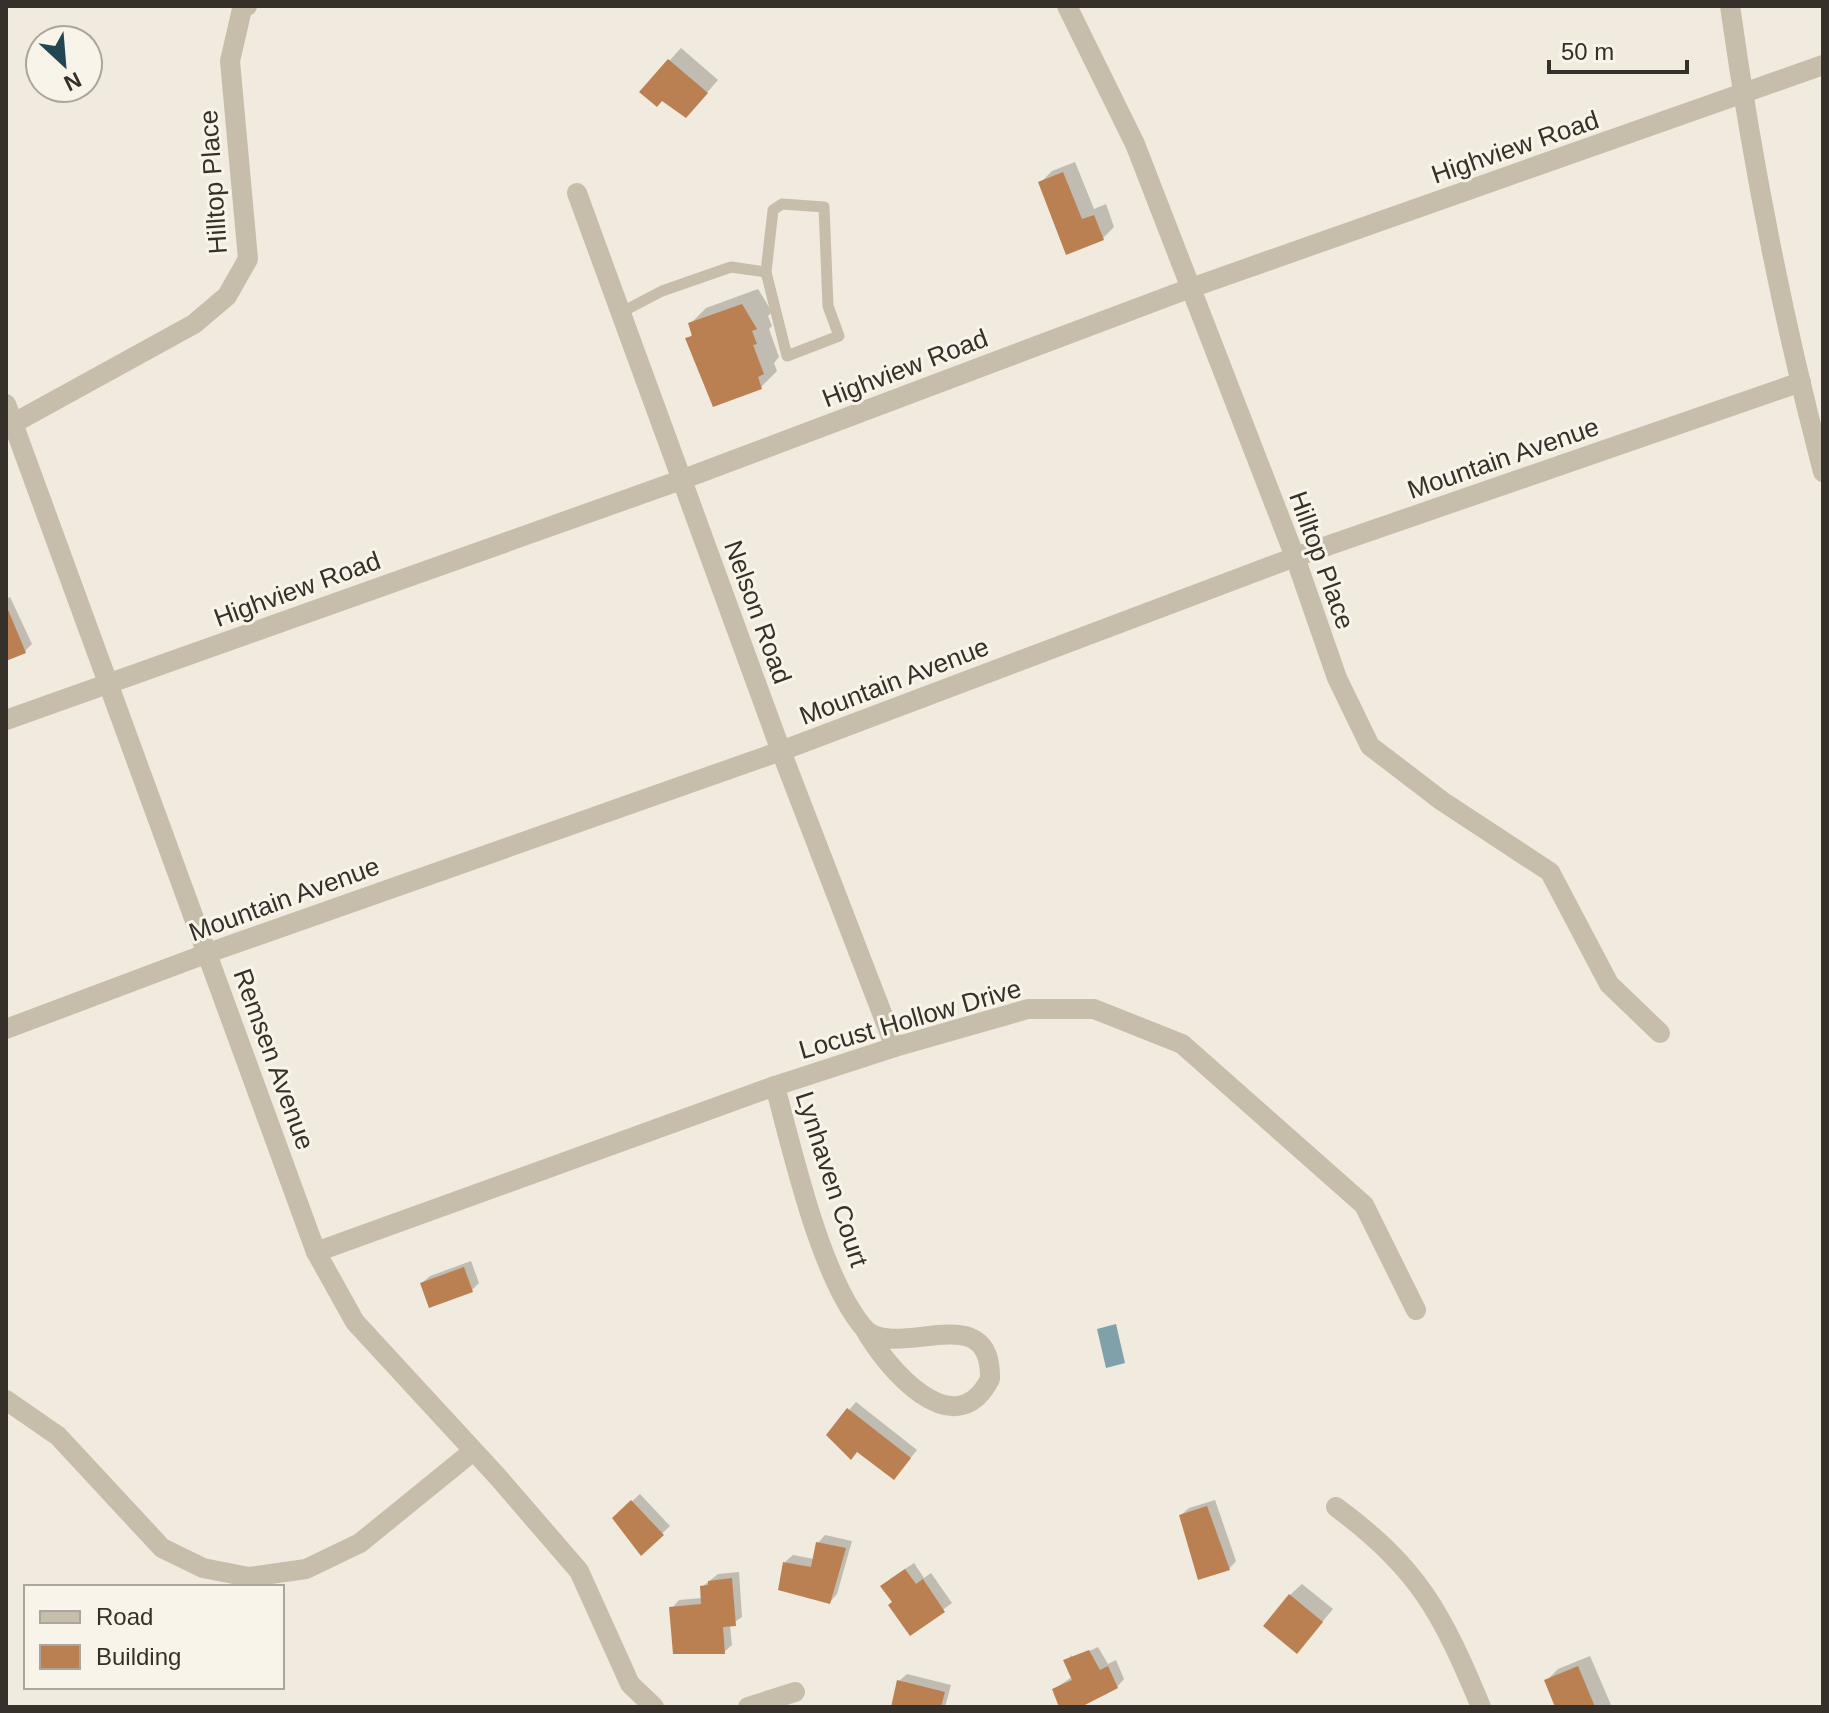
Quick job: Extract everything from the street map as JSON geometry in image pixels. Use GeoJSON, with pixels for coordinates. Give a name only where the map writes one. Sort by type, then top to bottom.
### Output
{"type":"FeatureCollection","features":[{"type":"Feature","properties":{"kind":"street","name":"Hilltop Place"},"geometry":{"type":"LineString","coordinates":[[10,414],[194,324],[227,296],[241,272],[248,259],[230,61],[242,9],[247,6]]}},
{"type":"Feature","properties":{"kind":"street","name":"Hilltop Place"},"geometry":{"type":"LineString","coordinates":[[1067,6],[1135,144],[1188,289],[1295,557],[1337,678],[1370,746],[1442,801],[1550,872],[1609,984],[1660,1033]]}},
{"type":"Feature","properties":{"kind":"street"},"geometry":{"type":"LineString","coordinates":[[1730,6],[1742,94],[1801,382],[1823,472]]}},
{"type":"Feature","properties":{"kind":"street","name":"Highview Road"},"geometry":{"type":"LineString","coordinates":[[6,720],[681,480],[1188,289],[1823,65]]}},
{"type":"Feature","properties":{"kind":"street","name":"Nelson Road"},"geometry":{"type":"LineString","coordinates":[[577,193],[781,751],[895,1047]]}},
{"type":"Feature","properties":{"kind":"street","name":"Mountain Avenue"},"geometry":{"type":"LineString","coordinates":[[6,1029],[208,953],[781,751],[1295,557],[1801,382]]}},
{"type":"Feature","properties":{"kind":"street","name":"Remsen Avenue"},"geometry":{"type":"LineString","coordinates":[[10,414],[316,1252],[355,1322],[533,1515],[579,1571],[630,1684],[654,1707]]}},
{"type":"Feature","properties":{"kind":"street","name":"Locust Hollow Drive"},"geometry":{"type":"LineString","coordinates":[[316,1252],[775,1086],[895,1047],[1028,1009],[1094,1009],[1182,1044],[1364,1205],[1416,1310]]}},
{"type":"Feature","properties":{"kind":"street","name":"Lynhaven Court"},"geometry":{"type":"LineString","coordinates":[[775,1086],[806,1200],[841,1292],[892,1372],[922,1394],[942,1403],[969,1403],[979,1397],[990,1379],[986,1355],[968,1337],[941,1333],[886,1338],[875,1336],[864,1328]]}},
{"type":"Feature","properties":{"kind":"street"},"geometry":{"type":"LineString","coordinates":[[6,1400],[58,1436],[162,1548],[203,1568],[249,1577],[306,1569],[360,1543],[472,1452]]}},
{"type":"Feature","properties":{"kind":"street"},"geometry":{"type":"LineString","coordinates":[[1336,1507],[1378,1538],[1414,1576],[1450,1633],[1481,1707]]}},
{"type":"Feature","properties":{"kind":"street"},"geometry":{"type":"LineString","coordinates":[[748,1707],[774,1703],[795,1692]]}},
{"type":"Feature","properties":{"kind":"lane"},"geometry":{"type":"LineString","coordinates":[[782,204],[824,207],[828,306],[839,336],[787,356],[766,272],[773,210],[782,204]]}},
{"type":"Feature","properties":{"kind":"lane"},"geometry":{"type":"LineString","coordinates":[[620,313],[662,291],[731,267],[766,272]]}},
{"type":"Feature","properties":{"kind":"water"},"geometry":{"type":"Polygon","coordinates":[[[1116,1324],[1125,1363],[1106,1368],[1097,1329],[1116,1324]]]}},
{"type":"Feature","properties":{"kind":"building"},"geometry":{"type":"Polygon","coordinates":[[[668,59],[708,93],[686,118],[662,101],[657,107],[639,92],[668,59]]]}},
{"type":"Feature","properties":{"kind":"building"},"geometry":{"type":"Polygon","coordinates":[[[1063,172],[1082,219],[1094,215],[1104,240],[1066,255],[1038,182],[1063,172]]]}},
{"type":"Feature","properties":{"kind":"building"},"geometry":{"type":"Polygon","coordinates":[[[742,304],[757,329],[752,331],[757,344],[753,345],[764,374],[758,377],[762,389],[713,407],[685,338],[692,336],[688,323],[742,304]]]}},
{"type":"Feature","properties":{"kind":"building"},"geometry":{"type":"Polygon","coordinates":[[[6,605],[26,653],[6,661],[6,605]]]}},
{"type":"Feature","properties":{"kind":"building"},"geometry":{"type":"Polygon","coordinates":[[[464,1267],[473,1292],[429,1308],[420,1283],[464,1267]]]}},
{"type":"Feature","properties":{"kind":"building"},"geometry":{"type":"Polygon","coordinates":[[[847,1408],[911,1458],[894,1480],[857,1452],[851,1460],[826,1435],[847,1408]]]}},
{"type":"Feature","properties":{"kind":"building"},"geometry":{"type":"Polygon","coordinates":[[[631,1500],[664,1535],[641,1556],[612,1518],[631,1500]]]}},
{"type":"Feature","properties":{"kind":"building"},"geometry":{"type":"Polygon","coordinates":[[[1207,1506],[1230,1570],[1198,1580],[1179,1515],[1207,1506]]]}},
{"type":"Feature","properties":{"kind":"building"},"geometry":{"type":"Polygon","coordinates":[[[816,1542],[846,1548],[830,1604],[778,1590],[783,1562],[811,1567],[816,1542]]]}},
{"type":"Feature","properties":{"kind":"building"},"geometry":{"type":"Polygon","coordinates":[[[905,1569],[916,1584],[923,1579],[945,1612],[910,1636],[888,1605],[892,1602],[880,1586],[905,1569]]]}},
{"type":"Feature","properties":{"kind":"building"},"geometry":{"type":"Polygon","coordinates":[[[732,1578],[736,1626],[723,1627],[725,1654],[673,1654],[669,1607],[701,1604],[700,1586],[708,1585],[708,1581],[732,1578]]]}},
{"type":"Feature","properties":{"kind":"building"},"geometry":{"type":"Polygon","coordinates":[[[1289,1594],[1323,1622],[1297,1654],[1263,1626],[1289,1594]]]}},
{"type":"Feature","properties":{"kind":"building"},"geometry":{"type":"Polygon","coordinates":[[[1089,1650],[1100,1670],[1108,1666],[1118,1688],[1081,1707],[1059,1707],[1052,1689],[1072,1680],[1063,1660],[1089,1650]]]}},
{"type":"Feature","properties":{"kind":"building"},"geometry":{"type":"Polygon","coordinates":[[[1578,1666],[1595,1707],[1555,1707],[1544,1680],[1578,1666]]]}},
{"type":"Feature","properties":{"kind":"building"},"geometry":{"type":"Polygon","coordinates":[[[897,1680],[945,1692],[941,1707],[891,1707],[897,1680]]]}}]}
